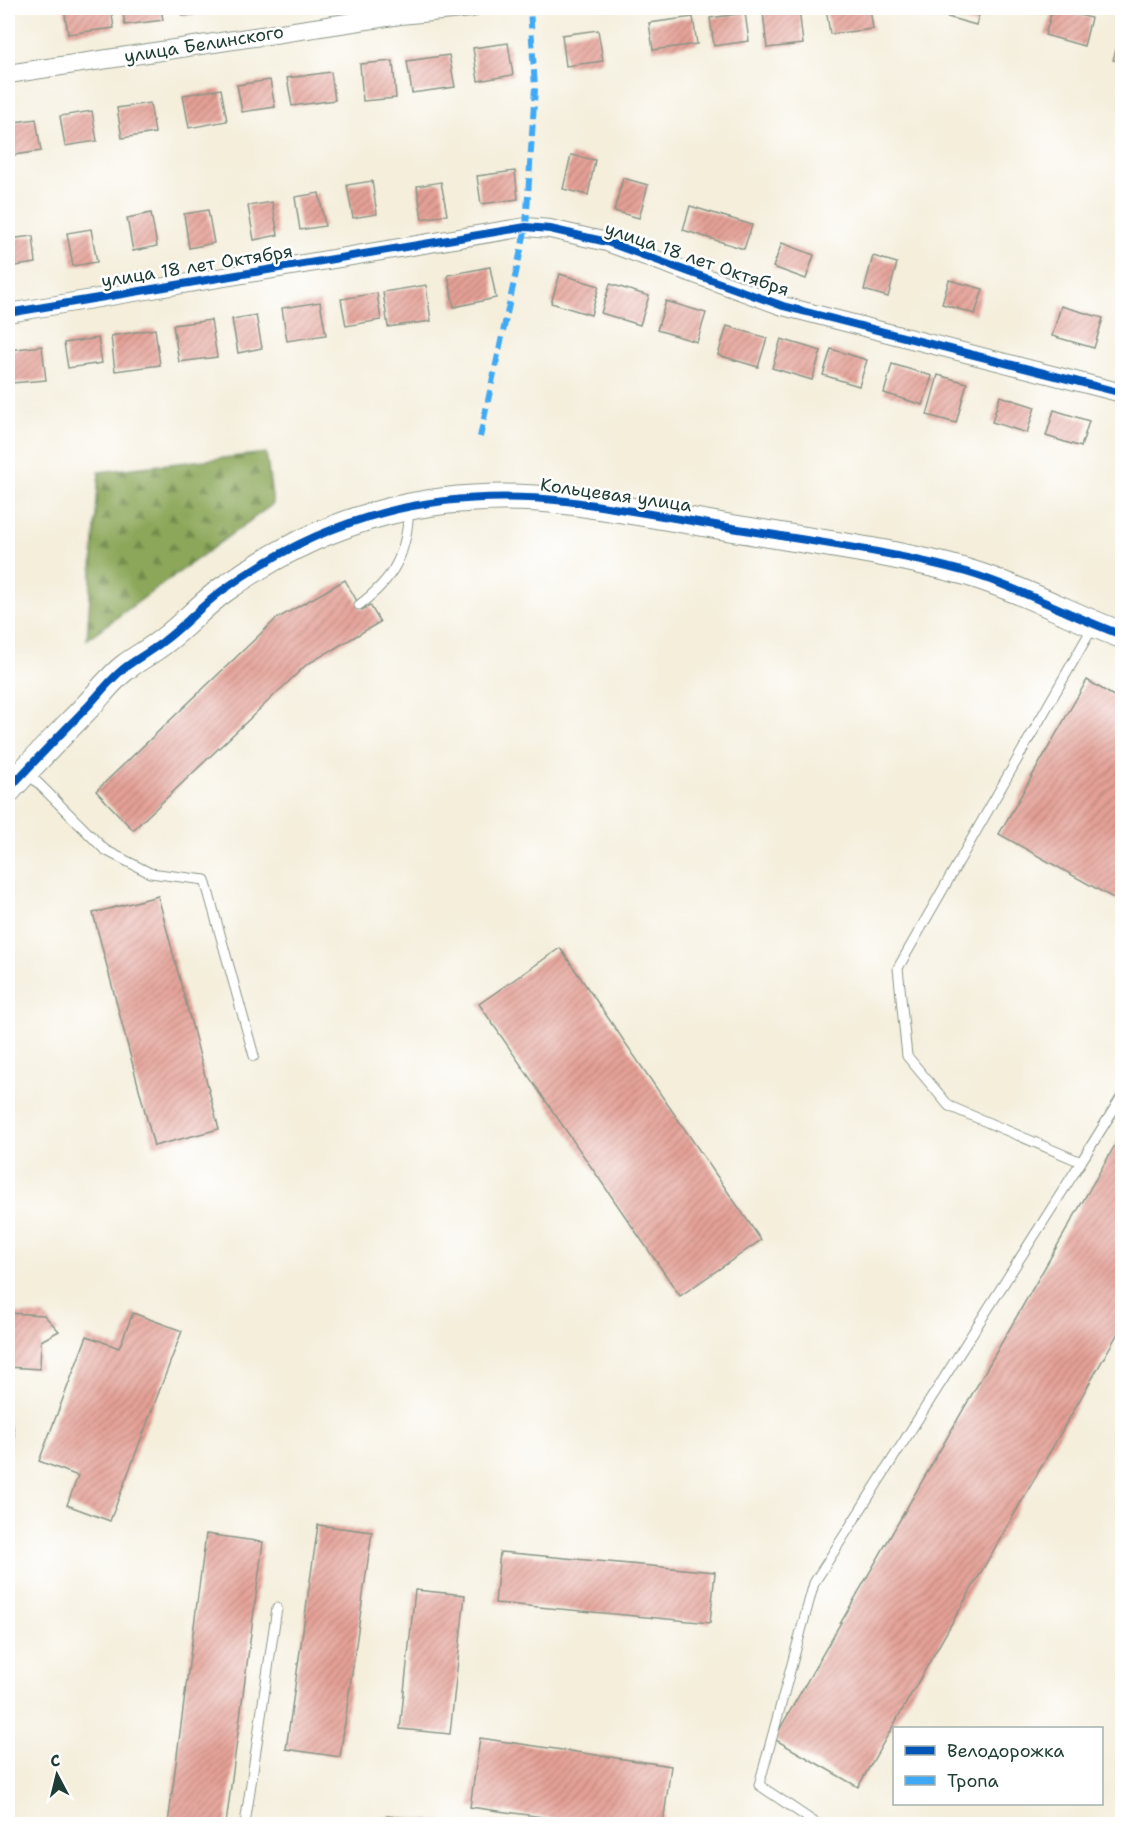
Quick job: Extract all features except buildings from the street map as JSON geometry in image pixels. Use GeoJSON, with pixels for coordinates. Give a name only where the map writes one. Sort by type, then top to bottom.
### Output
{"type":"FeatureCollection","features":[{"type":"Feature","properties":{"kind":"street","name":"улица Белинского"},"geometry":{"type":"LineString","coordinates":[[8,74],[400,15],[472,8]]}},
{"type":"Feature","properties":{"kind":"street","name":"улица 18 лет Октября"},"geometry":{"type":"LineString","coordinates":[[8,313],[526,227],[608,242],[783,306],[1122,393]]}},
{"type":"Feature","properties":{"kind":"street","name":"Кольцевая улица"},"geometry":{"type":"LineString","coordinates":[[8,790],[125,667],[164,640],[231,585],[264,563],[314,537],[379,512],[410,506],[468,499],[531,497],[600,506],[931,562],[969,573],[1122,635]]}},
{"type":"Feature","properties":{"kind":"lane"},"geometry":{"type":"LineString","coordinates":[[359,605],[374,594],[397,566],[408,528],[410,506]]}},
{"type":"Feature","properties":{"kind":"lane"},"geometry":{"type":"LineString","coordinates":[[1081,1162],[949,1106],[907,1056],[898,969],[1094,625]]}},
{"type":"Feature","properties":{"kind":"lane"},"geometry":{"type":"LineString","coordinates":[[26,771],[105,850],[150,873],[205,880],[254,1056]]}},
{"type":"Feature","properties":{"kind":"lane"},"geometry":{"type":"LineString","coordinates":[[817,1824],[759,1785],[814,1583],[1122,1096]]}},
{"type":"Feature","properties":{"kind":"lane"},"geometry":{"type":"LineString","coordinates":[[8,1425],[10,1438]]}},
{"type":"Feature","properties":{"kind":"lane"},"geometry":{"type":"LineString","coordinates":[[245,1824],[277,1608]]}},
{"type":"Feature","properties":{"kind":"green space"},"geometry":{"type":"Polygon","coordinates":[[[266,453],[273,504],[87,639],[99,472],[266,453]]]}},
{"type":"Feature","properties":{"kind":"marked path"},"geometry":{"type":"LineString","coordinates":[[480,437],[526,227],[535,88],[530,8]]}},
{"type":"Feature","properties":{"kind":"cycle path"},"geometry":{"type":"LineString","coordinates":[[8,313],[526,227],[550,229],[607,242],[783,306],[1122,393]]}},
{"type":"Feature","properties":{"kind":"cycle path"},"geometry":{"type":"LineString","coordinates":[[8,790],[117,674],[156,647],[223,590],[262,564],[302,542],[343,525],[386,512],[429,503],[473,498],[566,501],[893,555],[966,572],[1122,635]]}}]}
